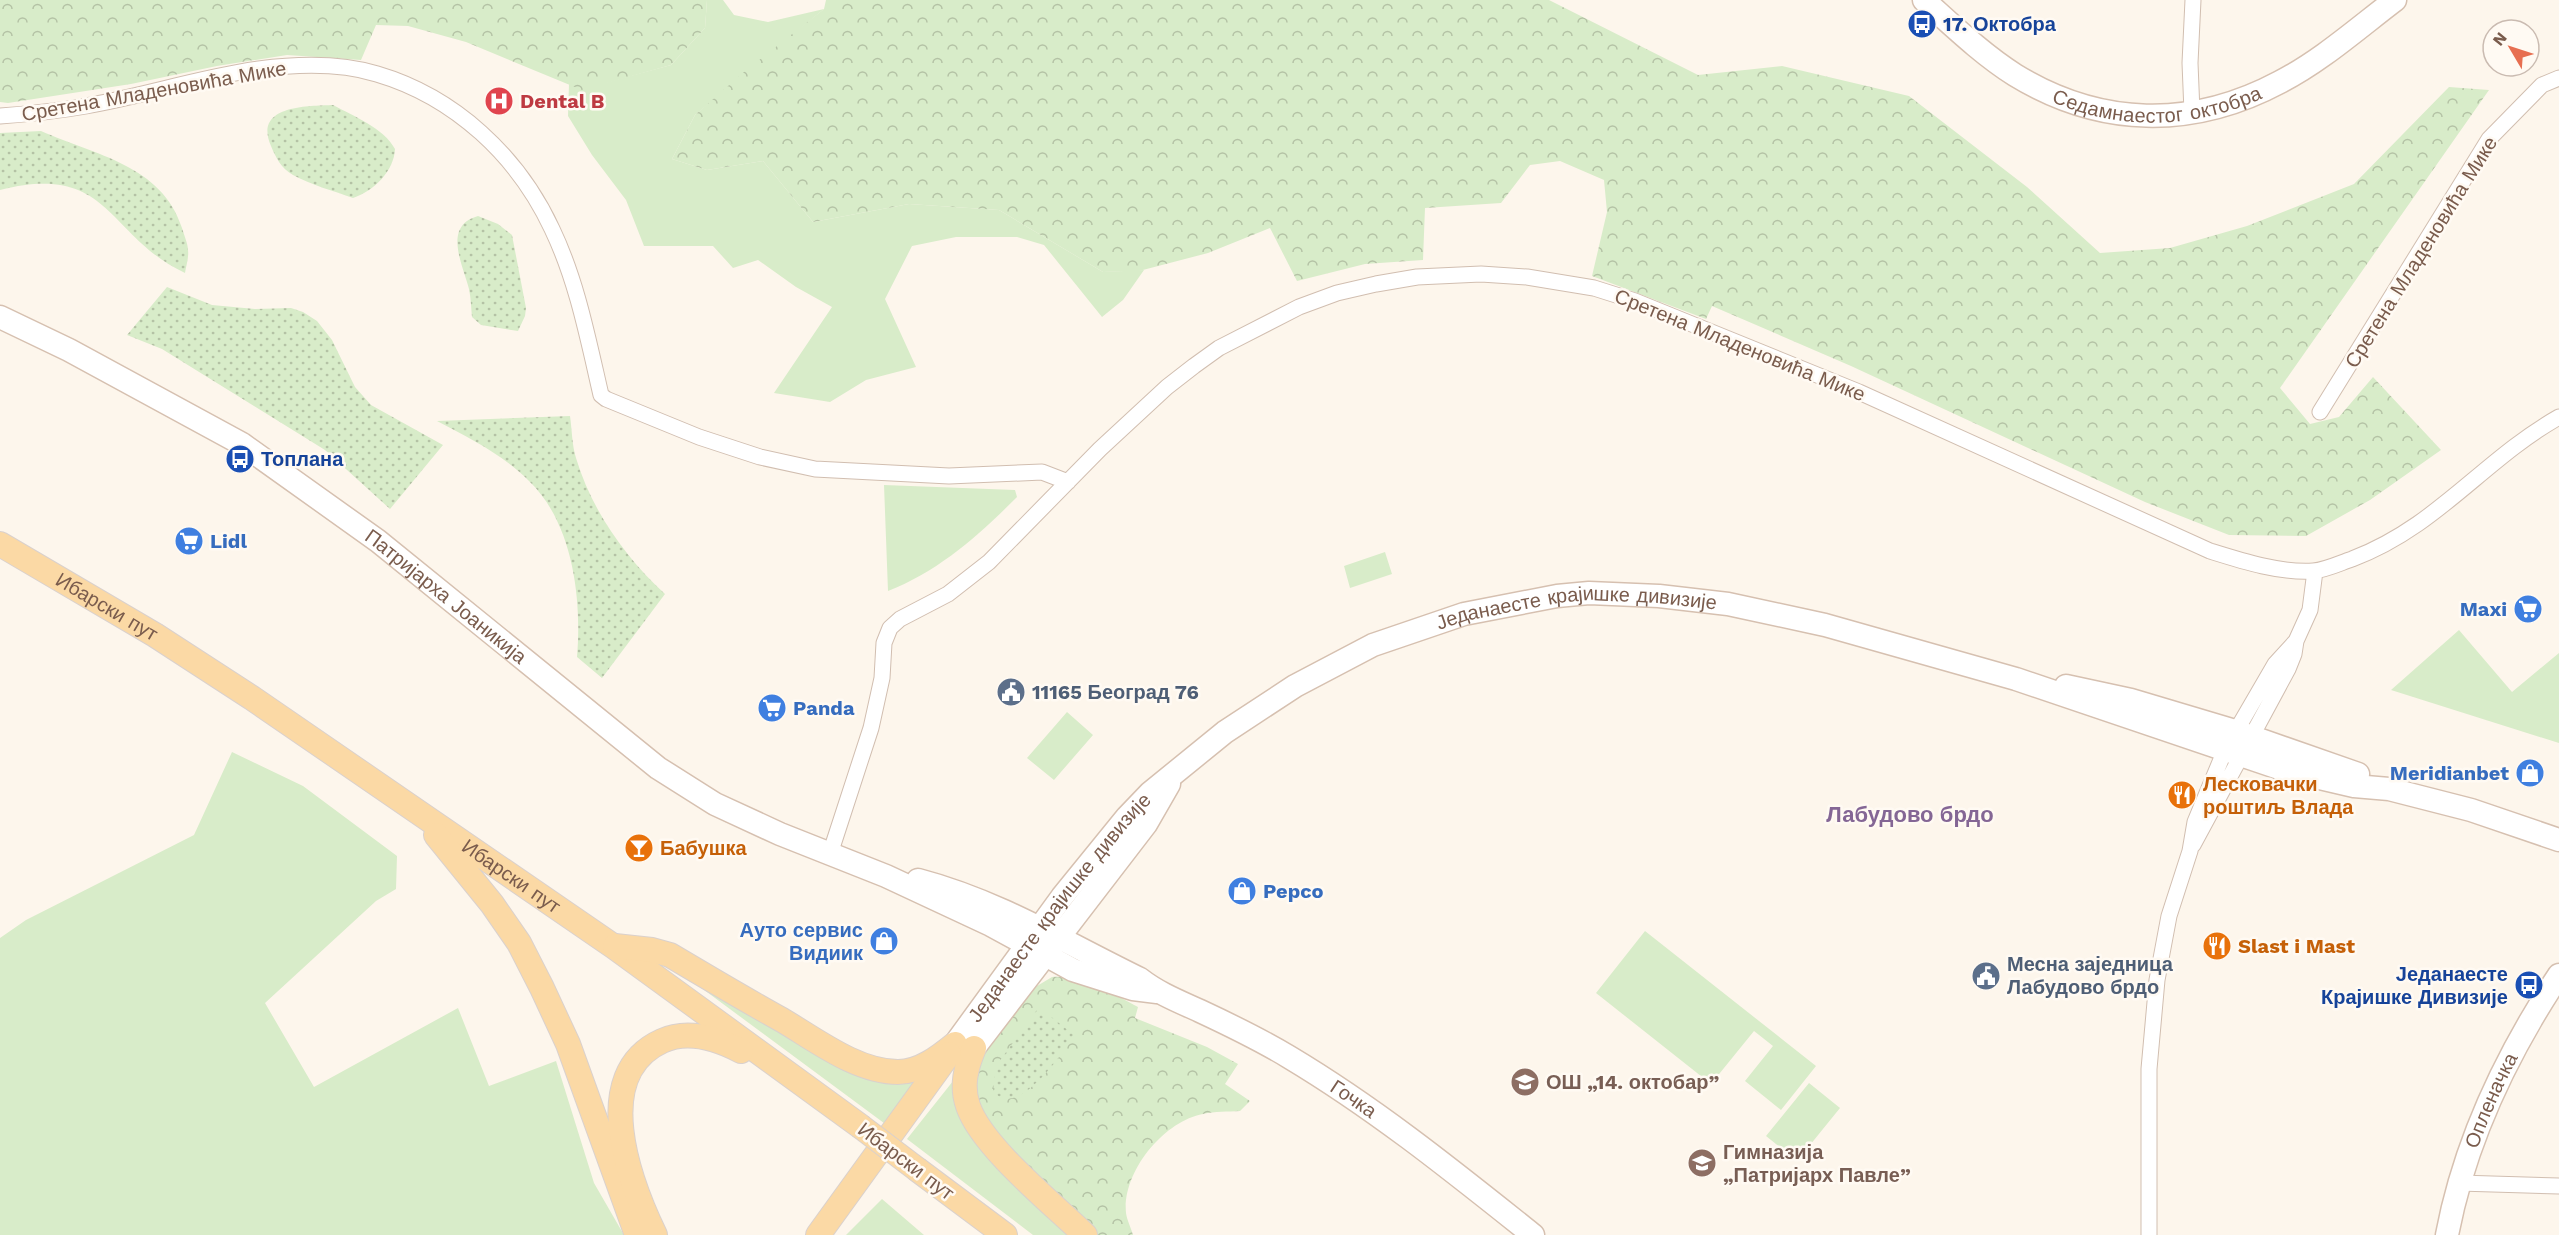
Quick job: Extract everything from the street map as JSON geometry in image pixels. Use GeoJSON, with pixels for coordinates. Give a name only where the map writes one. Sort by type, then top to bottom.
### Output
{"type":"FeatureCollection","features":[{"type":"Feature","properties":{"kind":"main road","name":"Ибарски пут"},"geometry":{"type":"LineString","coordinates":[[0,544],[155,635],[413,808],[613,946],[1005,1235]]}},
{"type":"Feature","properties":{"kind":"main road"},"geometry":{"type":"LineString","coordinates":[[413,808],[492,904],[524,952],[568,1044],[637,1235]]}},
{"type":"Feature","properties":{"kind":"main road"},"geometry":{"type":"LineString","coordinates":[[613,946],[652,950],[670,956],[826,1046],[854,1061],[882,1070],[900,1072],[917,1068],[964,1046]]}},
{"type":"Feature","properties":{"kind":"main road"},"geometry":{"type":"LineString","coordinates":[[656,1235],[631,1170],[622,1139],[620,1117],[623,1082],[638,1058],[650,1046],[668,1038],[688,1035],[722,1041],[798,1082]]}},
{"type":"Feature","properties":{"kind":"main road"},"geometry":{"type":"LineString","coordinates":[[818,1235],[964,1046]]}},
{"type":"Feature","properties":{"kind":"main road"},"geometry":{"type":"LineString","coordinates":[[832,1235],[964,1046]]}},
{"type":"Feature","properties":{"kind":"main road"},"geometry":{"type":"LineString","coordinates":[[964,1046],[965,1091],[968,1106],[975,1119],[994,1147],[1085,1235]]}},
{"type":"Feature","properties":{"kind":"street","name":"Седамнаестог октобра"},"geometry":{"type":"LineString","coordinates":[[1924,0],[1994,60],[2036,87],[2064,100],[2095,109],[2128,115],[2162,117],[2234,102],[2282,81],[2395,0]]}},
{"type":"Feature","properties":{"kind":"street"},"geometry":{"type":"LineString","coordinates":[[2192,112],[2190,63],[2193,0]]}},
{"type":"Feature","properties":{"kind":"street","name":"Сретена Младеновића Мике"},"geometry":{"type":"LineString","coordinates":[[0,116],[86,106],[259,69],[298,66],[375,73],[412,86],[466,120],[485,135],[524,180],[552,228],[560,247],[577,295],[601,394],[606,399],[699,437],[760,457],[815,469],[949,476],[1042,472],[1068,482],[1140,411],[1194,366],[1219,348],[1299,307],[1336,293],[1376,284],[1418,277],[1481,274],[1527,277],[1594,288],[1663,310],[1859,392],[2210,551],[2282,569],[2315,571],[2360,555],[2403,535],[2429,517],[2514,447],[2559,417]]}},
{"type":"Feature","properties":{"kind":"street","name":"Сретена Младеновића Мике"},"geometry":{"type":"LineString","coordinates":[[2320,412],[2489,139],[2542,86],[2559,78]]}},
{"type":"Feature","properties":{"kind":"street","name":"Патријарха Јоаникија"},"geometry":{"type":"LineString","coordinates":[[0,317],[69,350],[242,444],[378,541],[658,768],[715,804],[886,876],[991,925],[1043,942]]}},
{"type":"Feature","properties":{"kind":"street"},"geometry":{"type":"LineString","coordinates":[[830,854],[871,728],[882,678],[884,643],[890,628],[900,619],[948,594],[988,562],[1068,482]]}},
{"type":"Feature","properties":{"kind":"street"},"geometry":{"type":"LineString","coordinates":[[2149,1235],[2149,1069],[2157,980],[2169,916],[2190,851],[2205,828],[2238,744],[2288,669],[2296,641],[2310,609],[2315,571]]}},
{"type":"Feature","properties":{"kind":"street","name":"Једанаесте крајишке дивизије"},"geometry":{"type":"LineString","coordinates":[[964,1046],[1043,942],[1083,870],[1126,817],[1150,793],[1225,732],[1329,666],[1372,645],[1464,614],[1557,596],[1624,594],[1728,604],[1825,625],[2016,679],[2085,688],[2132,700],[2238,744],[2285,770],[2354,786],[2390,789],[2471,810],[2559,840]]}},
{"type":"Feature","properties":{"kind":"street","name":"Једанаесте крајишке дивизије"},"geometry":{"type":"LineString","coordinates":[[2471,810],[2525,816],[2559,825]]}},
{"type":"Feature","properties":{"kind":"street","name":"Гочка"},"geometry":{"type":"LineString","coordinates":[[1043,942],[1097,979],[1133,989],[1157,992],[1200,1011],[1286,1056],[1348,1093],[1433,1155],[1533,1235]]}},
{"type":"Feature","properties":{"kind":"street","name":"Опленачка"},"geometry":{"type":"LineString","coordinates":[[2447,1235],[2459,1183],[2479,1123],[2501,1074],[2529,1022],[2559,975]]}},
{"type":"Feature","properties":{"kind":"street"},"geometry":{"type":"LineString","coordinates":[[2459,1183],[2559,1186]]}},
{"type":"Feature","properties":{"kind":"green space"},"geometry":{"type":"Polygon","coordinates":[[[0,0],[707,0],[705,28],[671,65],[582,90],[466,42],[408,26],[376,25],[361,60],[287,55],[217,66],[131,84],[8,103],[0,102],[0,0]]]}},
{"type":"Feature","properties":{"kind":"green space"},"geometry":{"type":"Polygon","coordinates":[[[707,0],[723,0],[734,15],[768,22],[824,9],[695,115],[672,159],[707,170],[763,161],[813,222],[909,204],[999,210],[1103,272],[1144,270],[1123,300],[1102,317],[1044,245],[1017,237],[956,237],[912,246],[885,299],[916,367],[866,380],[830,402],[774,393],[832,307],[796,287],[758,260],[733,268],[713,246],[644,246],[626,200],[592,155],[568,116],[569,84],[582,89],[671,65],[705,28],[707,0]]]}},
{"type":"Feature","properties":{"kind":"green space"},"geometry":{"type":"Polygon","coordinates":[[[826,0],[1549,0],[1698,75],[1782,66],[1909,96],[2027,187],[2100,253],[2170,248],[2247,226],[2354,184],[2449,87],[2489,90],[2280,388],[2310,424],[2339,417],[2373,377],[2441,450],[2370,500],[2306,536],[2229,535],[2145,502],[1851,366],[1712,306],[1706,319],[1592,276],[1607,212],[1604,180],[1560,161],[1530,165],[1501,203],[1425,208],[1423,260],[1365,264],[1297,281],[1270,228],[1208,253],[1139,271],[1103,272],[999,210],[909,204],[813,222],[763,161],[707,170],[672,159],[695,115],[744,72],[824,9],[826,0]]]}},
{"type":"Feature","properties":{"kind":"green space"},"geometry":{"type":"Polygon","coordinates":[[[333,105],[376,129],[395,149],[391,165],[382,179],[361,195],[353,198],[307,182],[289,172],[277,159],[267,133],[270,122],[276,115],[286,110],[333,105]]]}},
{"type":"Feature","properties":{"kind":"green space"},"geometry":{"type":"Polygon","coordinates":[[[41,131],[124,165],[143,176],[159,190],[172,207],[186,239],[188,259],[185,273],[159,258],[104,207],[86,194],[65,186],[37,184],[0,190],[0,133],[41,131]]]}},
{"type":"Feature","properties":{"kind":"green space"},"geometry":{"type":"Polygon","coordinates":[[[478,216],[498,224],[512,235],[526,308],[518,331],[481,325],[472,317],[470,292],[460,258],[458,237],[467,221],[478,216]]]}},
{"type":"Feature","properties":{"kind":"green space"},"geometry":{"type":"Polygon","coordinates":[[[167,287],[212,305],[255,309],[291,308],[303,312],[317,321],[332,340],[355,387],[371,405],[443,445],[390,509],[325,450],[162,349],[127,335],[167,287]]]}},
{"type":"Feature","properties":{"kind":"green space"},"geometry":{"type":"Polygon","coordinates":[[[570,416],[576,458],[601,515],[623,549],[665,594],[602,678],[577,657],[576,587],[565,540],[544,498],[529,481],[497,455],[437,421],[570,416]]]}},
{"type":"Feature","properties":{"kind":"green space"},"geometry":{"type":"Polygon","coordinates":[[[884,485],[1015,490],[1017,497],[988,525],[941,563],[907,583],[888,591],[884,485]]]}},
{"type":"Feature","properties":{"kind":"green space"},"geometry":{"type":"Polygon","coordinates":[[[1385,552],[1392,574],[1350,588],[1344,566],[1385,552]]]}},
{"type":"Feature","properties":{"kind":"green space"},"geometry":{"type":"Polygon","coordinates":[[[2459,630],[2512,692],[2559,653],[2559,743],[2391,690],[2459,630]]]}},
{"type":"Feature","properties":{"kind":"green space"},"geometry":{"type":"Polygon","coordinates":[[[1067,712],[1093,735],[1054,780],[1027,758],[1067,712]]]}},
{"type":"Feature","properties":{"kind":"green space"},"geometry":{"type":"Polygon","coordinates":[[[232,752],[303,786],[397,856],[396,889],[376,901],[265,1003],[314,1087],[458,1008],[489,1086],[556,1061],[594,1183],[624,1235],[0,1235],[0,938],[26,920],[194,835],[232,752]]]}},
{"type":"Feature","properties":{"kind":"green space"},"geometry":{"type":"Polygon","coordinates":[[[1645,931],[1816,1066],[1781,1110],[1745,1081],[1773,1046],[1754,1031],[1711,1084],[1596,993],[1645,931]]]}},
{"type":"Feature","properties":{"kind":"green space"},"geometry":{"type":"Polygon","coordinates":[[[1052,977],[1074,979],[1108,992],[1138,1007],[1135,1018],[1207,1047],[1238,1064],[1225,1084],[1250,1101],[1240,1111],[1208,1113],[1188,1119],[1160,1138],[1148,1151],[1131,1181],[1127,1197],[1126,1213],[1133,1235],[1092,1235],[981,1122],[972,1065],[1037,986],[1052,977]]]}},
{"type":"Feature","properties":{"kind":"green space"},"geometry":{"type":"Polygon","coordinates":[[[688,978],[849,1064],[936,1065],[892,1129],[688,978]]]}},
{"type":"Feature","properties":{"kind":"green space"},"geometry":{"type":"Polygon","coordinates":[[[1039,1007],[1075,1036],[1049,1069],[1026,1092],[1014,1098],[1003,1098],[993,1091],[996,1066],[1039,1007]]]}},
{"type":"Feature","properties":{"kind":"green space"},"geometry":{"type":"Polygon","coordinates":[[[961,1071],[1076,1235],[1033,1235],[907,1139],[961,1071]]]}},
{"type":"Feature","properties":{"kind":"green space"},"geometry":{"type":"Polygon","coordinates":[[[1809,1083],[1840,1108],[1797,1161],[1766,1136],[1809,1083]]]}},
{"type":"Feature","properties":{"kind":"green space"},"geometry":{"type":"Polygon","coordinates":[[[882,1199],[924,1235],[846,1235],[882,1199]]]}},
{"type":"Feature","properties":{"kind":"place","name":"17. Октобра"},"geometry":{"type":"Point","coordinates":[1922,24]}},
{"type":"Feature","properties":{"kind":"place","name":"Dental B"},"geometry":{"type":"Point","coordinates":[499,101]}},
{"type":"Feature","properties":{"kind":"place","name":"Топлана"},"geometry":{"type":"Point","coordinates":[240,459]}},
{"type":"Feature","properties":{"kind":"place","name":"Lidl"},"geometry":{"type":"Point","coordinates":[189,541]}},
{"type":"Feature","properties":{"kind":"place","name":"Maxi"},"geometry":{"type":"Point","coordinates":[2528,609]}},
{"type":"Feature","properties":{"kind":"place","name":"11165 Београд 76"},"geometry":{"type":"Point","coordinates":[1011,692]}},
{"type":"Feature","properties":{"kind":"place","name":"Panda"},"geometry":{"type":"Point","coordinates":[772,708]}},
{"type":"Feature","properties":{"kind":"place","name":"Meridianbet"},"geometry":{"type":"Point","coordinates":[2530,773]}},
{"type":"Feature","properties":{"kind":"place","name":"Лесковачки роштиљ Влада"},"geometry":{"type":"Point","coordinates":[2182,795]}},
{"type":"Feature","properties":{"kind":"place","name":"Бабушка"},"geometry":{"type":"Point","coordinates":[639,848]}},
{"type":"Feature","properties":{"kind":"place","name":"Pepco"},"geometry":{"type":"Point","coordinates":[1242,891]}},
{"type":"Feature","properties":{"kind":"place","name":"Ауто сервис Видиик"},"geometry":{"type":"Point","coordinates":[884,941]}},
{"type":"Feature","properties":{"kind":"place","name":"Slast i Mast"},"geometry":{"type":"Point","coordinates":[2217,946]}},
{"type":"Feature","properties":{"kind":"place","name":"Месна заједница Лабудово брдо"},"geometry":{"type":"Point","coordinates":[1986,976]}},
{"type":"Feature","properties":{"kind":"place","name":"Једанаесте Крајишке Дивизије"},"geometry":{"type":"Point","coordinates":[2529,985]}},
{"type":"Feature","properties":{"kind":"place","name":"ОШ „14. октобар”"},"geometry":{"type":"Point","coordinates":[1525,1082]}},
{"type":"Feature","properties":{"kind":"place","name":"Гимназија „Патријарх Павле”"},"geometry":{"type":"Point","coordinates":[1702,1163]}},
{"type":"Feature","properties":{"kind":"district","name":"Лабудово брдо"},"geometry":{"type":"Point","coordinates":[1910,814]}}]}
